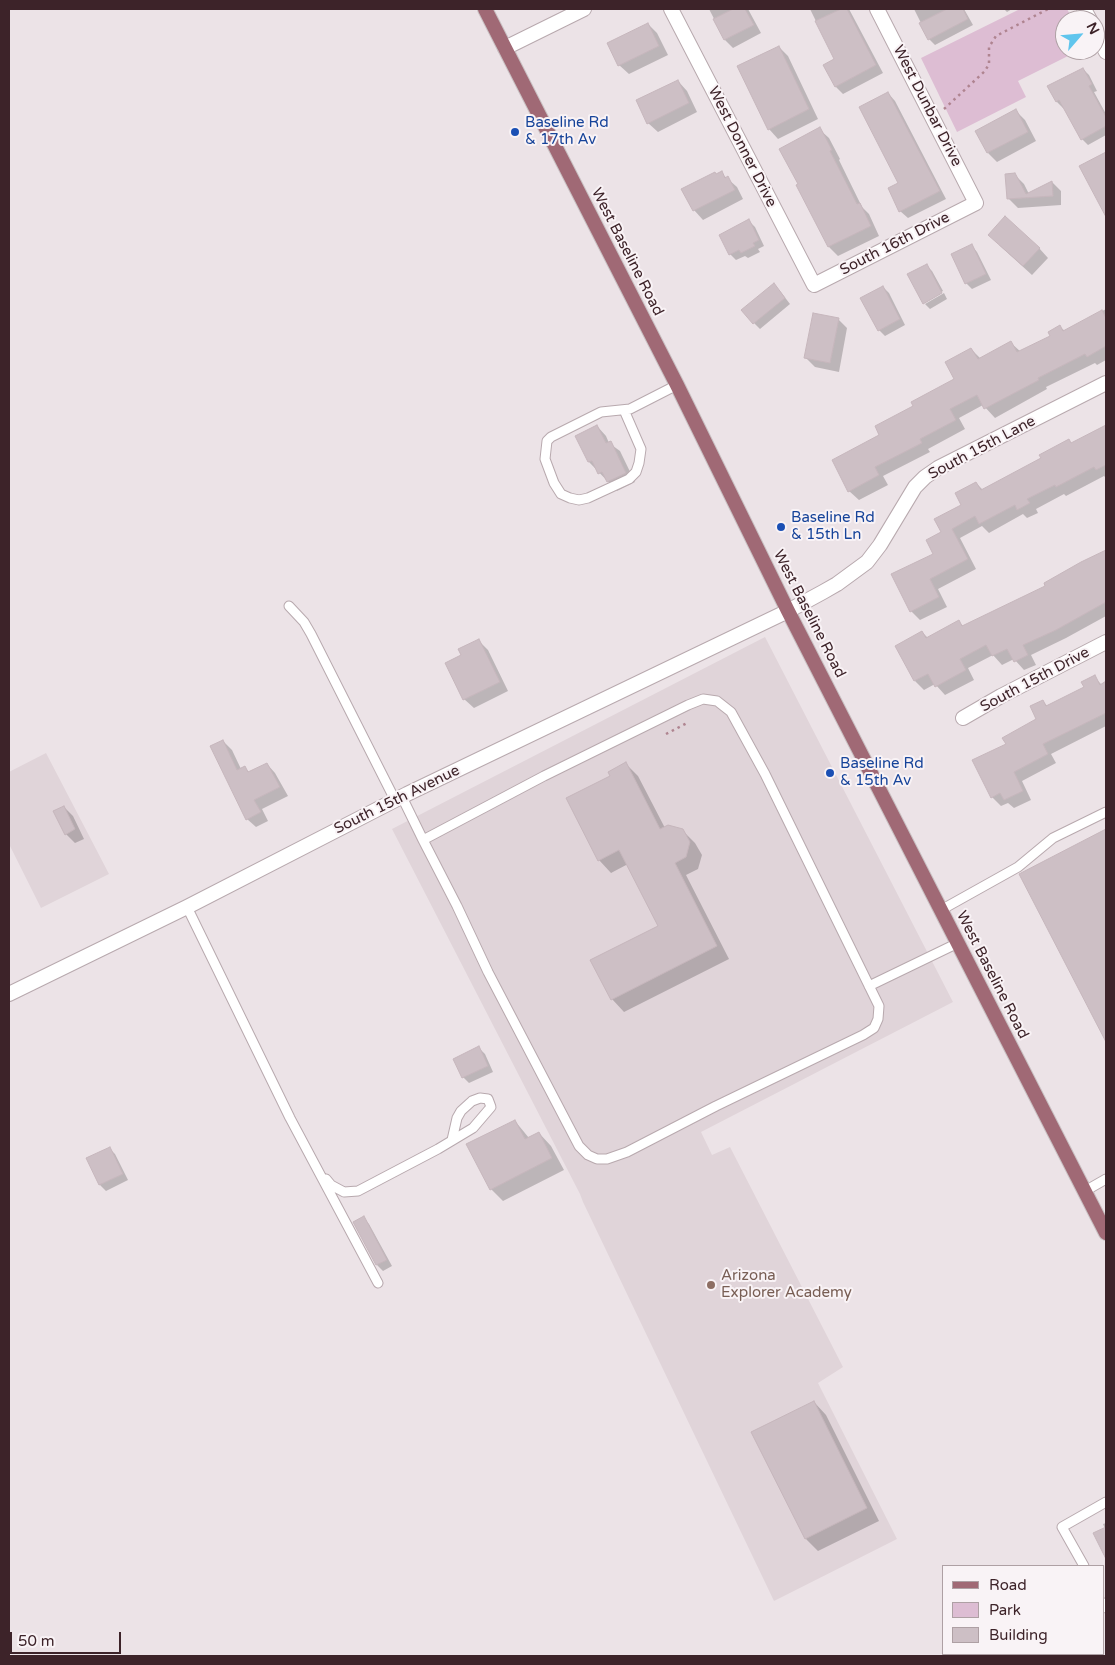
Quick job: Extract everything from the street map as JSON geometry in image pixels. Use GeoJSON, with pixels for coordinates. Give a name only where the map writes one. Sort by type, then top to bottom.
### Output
{"type":"FeatureCollection","features":[{"type":"Feature","properties":{"kind":"main road","name":"West Baseline Road"},"geometry":{"type":"LineString","coordinates":[[485,9],[677,385],[788,611],[1106,1233]]}},
{"type":"Feature","properties":{"kind":"street"},"geometry":{"type":"LineString","coordinates":[[505,48],[584,9]]}},
{"type":"Feature","properties":{"kind":"street","name":"West Donner Drive"},"geometry":{"type":"LineString","coordinates":[[670,9],[814,285]]}},
{"type":"Feature","properties":{"kind":"street","name":"West Dunbar Drive"},"geometry":{"type":"LineString","coordinates":[[877,9],[976,203]]}},
{"type":"Feature","properties":{"kind":"street","name":"South 16th Drive"},"geometry":{"type":"LineString","coordinates":[[814,285],[976,203]]}},
{"type":"Feature","properties":{"kind":"street","name":"South 15th Lane"},"geometry":{"type":"LineString","coordinates":[[788,611],[837,584],[867,562],[880,545],[915,487],[925,477],[938,468],[1106,383]]}},
{"type":"Feature","properties":{"kind":"street","name":"South 15th Avenue"},"geometry":{"type":"LineString","coordinates":[[9,994],[187,907],[399,798],[788,611]]}},
{"type":"Feature","properties":{"kind":"street","name":"South 15th Drive"},"geometry":{"type":"LineString","coordinates":[[964,718],[1001,696],[1106,642]]}},
{"type":"Feature","properties":{"kind":"lane"},"geometry":{"type":"LineString","coordinates":[[624,410],[641,449],[640,463],[636,472],[629,479],[588,498],[579,500],[561,494],[554,483],[545,459],[547,441],[551,437],[601,412],[630,409],[677,385]]}},
{"type":"Feature","properties":{"kind":"lane"},"geometry":{"type":"LineString","coordinates":[[289,606],[304,622],[311,634],[423,840],[488,972],[579,1146],[588,1155],[597,1159],[607,1159],[627,1152],[716,1106],[863,1035],[874,1028],[878,1019],[879,1006],[870,986],[765,774],[730,712],[717,701],[703,699],[688,705],[544,776],[423,840]]}},
{"type":"Feature","properties":{"kind":"lane"},"geometry":{"type":"LineString","coordinates":[[941,910],[1018,867],[1053,838],[1106,812]]}},
{"type":"Feature","properties":{"kind":"lane"},"geometry":{"type":"LineString","coordinates":[[187,907],[290,1118],[378,1283]]}},
{"type":"Feature","properties":{"kind":"lane"},"geometry":{"type":"LineString","coordinates":[[870,986],[958,943]]}},
{"type":"Feature","properties":{"kind":"lane"},"geometry":{"type":"LineString","coordinates":[[319,1172],[331,1185],[344,1192],[358,1191],[452,1140],[473,1128],[491,1107],[488,1099],[480,1098],[472,1101],[461,1111],[457,1118],[452,1140]]}},
{"type":"Feature","properties":{"kind":"lane"},"geometry":{"type":"LineString","coordinates":[[1085,1191],[1106,1179]]}},
{"type":"Feature","properties":{"kind":"lane"},"geometry":{"type":"LineString","coordinates":[[1083,1565],[1062,1527],[1106,1502]]}},
{"type":"Feature","properties":{"kind":"path"},"geometry":{"type":"LineString","coordinates":[[944,109],[985,71],[989,64],[989,47],[996,36],[1048,9]]}},
{"type":"Feature","properties":{"kind":"path"},"geometry":{"type":"LineString","coordinates":[[666,734],[689,722]]}},
{"type":"Feature","properties":{"kind":"shaded area"},"geometry":{"type":"Polygon","coordinates":[[[765,637],[953,1002],[701,1132],[712,1155],[730,1147],[843,1367],[818,1383],[897,1539],[774,1601],[580,1194],[392,829],[765,637]]]}},
{"type":"Feature","properties":{"kind":"shaded area"},"geometry":{"type":"Polygon","coordinates":[[[46,753],[109,874],[41,908],[9,844],[9,772],[46,753]]]}},
{"type":"Feature","properties":{"kind":"green space"},"geometry":{"type":"Polygon","coordinates":[[[1020,9],[1068,10],[1055,10],[1055,60],[1060,60],[1018,81],[1026,97],[957,132],[921,58],[1020,9]]]}},
{"type":"Feature","properties":{"kind":"building"},"geometry":{"type":"Polygon","coordinates":[[[733,9],[745,9],[754,25],[724,40],[713,19],[733,9]]]}},
{"type":"Feature","properties":{"kind":"building"},"geometry":{"type":"Polygon","coordinates":[[[841,9],[847,9],[876,65],[835,87],[823,65],[834,59],[815,21],[841,9]]]}},
{"type":"Feature","properties":{"kind":"building"},"geometry":{"type":"Polygon","coordinates":[[[947,9],[963,9],[968,19],[928,40],[919,23],[947,9]]]}},
{"type":"Feature","properties":{"kind":"building"},"geometry":{"type":"Polygon","coordinates":[[[648,23],[659,46],[618,66],[607,43],[648,23]]]}},
{"type":"Feature","properties":{"kind":"building"},"geometry":{"type":"Polygon","coordinates":[[[779,46],[809,109],[768,130],[737,66],[779,46]]]}},
{"type":"Feature","properties":{"kind":"building"},"geometry":{"type":"Polygon","coordinates":[[[1083,68],[1092,84],[1089,86],[1106,117],[1106,126],[1081,140],[1059,100],[1056,102],[1047,86],[1083,68]]]}},
{"type":"Feature","properties":{"kind":"building"},"geometry":{"type":"Polygon","coordinates":[[[678,80],[689,103],[647,124],[636,100],[678,80]]]}},
{"type":"Feature","properties":{"kind":"building"},"geometry":{"type":"Polygon","coordinates":[[[888,92],[940,191],[899,212],[888,188],[898,183],[859,107],[888,92]]]}},
{"type":"Feature","properties":{"kind":"building"},"geometry":{"type":"Polygon","coordinates":[[[1016,109],[1028,132],[987,153],[975,131],[1016,109]]]}},
{"type":"Feature","properties":{"kind":"building"},"geometry":{"type":"Polygon","coordinates":[[[820,127],[857,204],[860,203],[871,226],[828,247],[779,149],[820,127]]]}},
{"type":"Feature","properties":{"kind":"building"},"geometry":{"type":"Polygon","coordinates":[[[1106,152],[1106,217],[1079,166],[1106,152]]]}},
{"type":"Feature","properties":{"kind":"building"},"geometry":{"type":"Polygon","coordinates":[[[722,171],[725,178],[728,176],[735,190],[693,211],[681,189],[715,172],[716,174],[722,171]]]}},
{"type":"Feature","properties":{"kind":"building"},"geometry":{"type":"Polygon","coordinates":[[[1015,173],[1026,194],[1052,181],[1053,196],[1007,199],[1005,174],[1015,173]]]}},
{"type":"Feature","properties":{"kind":"building"},"geometry":{"type":"Polygon","coordinates":[[[1005,216],[1040,248],[1023,266],[988,235],[1005,216]]]}},
{"type":"Feature","properties":{"kind":"building"},"geometry":{"type":"Polygon","coordinates":[[[749,219],[759,240],[753,243],[755,246],[741,253],[739,250],[729,255],[719,235],[749,219]]]}},
{"type":"Feature","properties":{"kind":"building"},"geometry":{"type":"Polygon","coordinates":[[[972,244],[986,274],[965,284],[951,254],[972,244]]]}},
{"type":"Feature","properties":{"kind":"building"},"geometry":{"type":"Polygon","coordinates":[[[927,264],[942,293],[923,304],[907,274],[927,264]]]}},
{"type":"Feature","properties":{"kind":"building"},"geometry":{"type":"Polygon","coordinates":[[[774,283],[785,298],[753,324],[741,310],[774,283]]]}},
{"type":"Feature","properties":{"kind":"building"},"geometry":{"type":"Polygon","coordinates":[[[883,286],[900,319],[878,331],[860,298],[883,286]]]}},
{"type":"Feature","properties":{"kind":"building"},"geometry":{"type":"Polygon","coordinates":[[[1102,310],[1106,318],[1106,346],[1087,357],[1085,354],[1038,378],[1039,380],[984,409],[977,395],[950,409],[956,420],[920,439],[922,443],[875,467],[879,475],[848,492],[832,460],[879,435],[875,426],[913,406],[911,402],[954,379],[945,362],[971,348],[978,359],[1011,341],[1017,352],[1050,336],[1048,332],[1060,325],[1063,331],[1102,310]]]}},
{"type":"Feature","properties":{"kind":"building"},"geometry":{"type":"Polygon","coordinates":[[[813,313],[839,318],[830,363],[804,358],[813,313]]]}},
{"type":"Feature","properties":{"kind":"building"},"geometry":{"type":"Polygon","coordinates":[[[597,425],[606,443],[611,441],[626,473],[607,482],[602,472],[598,474],[592,461],[588,462],[575,436],[597,425]]]}},
{"type":"Feature","properties":{"kind":"building"},"geometry":{"type":"Polygon","coordinates":[[[1106,425],[1106,465],[1096,470],[1094,467],[1056,487],[1055,485],[1027,499],[1030,503],[1017,510],[1015,505],[979,524],[975,516],[952,529],[968,559],[930,579],[939,597],[910,612],[891,574],[933,554],[926,540],[941,532],[934,519],[961,505],[955,493],[976,482],[981,490],[1041,458],[1039,455],[1069,439],[1071,443],[1106,425]]]}},
{"type":"Feature","properties":{"kind":"building"},"geometry":{"type":"Polygon","coordinates":[[[1106,550],[1106,602],[1056,630],[1023,645],[1028,655],[1014,662],[1007,649],[992,656],[986,645],[960,659],[966,670],[935,687],[928,674],[914,681],[895,646],[922,631],[926,638],[959,620],[962,626],[1045,586],[1044,583],[1106,550]]]}},
{"type":"Feature","properties":{"kind":"building"},"geometry":{"type":"Polygon","coordinates":[[[479,639],[500,682],[463,700],[445,663],[461,655],[458,649],[479,639]]]}},
{"type":"Feature","properties":{"kind":"building"},"geometry":{"type":"Polygon","coordinates":[[[1095,675],[1100,685],[1106,681],[1106,713],[1043,744],[1048,754],[1014,772],[1023,791],[1004,800],[1000,793],[991,798],[972,760],[1006,744],[1002,738],[1036,719],[1030,706],[1043,700],[1046,706],[1084,687],[1081,682],[1095,675]]]}},
{"type":"Feature","properties":{"kind":"building"},"geometry":{"type":"Polygon","coordinates":[[[223,740],[237,770],[245,766],[248,772],[267,763],[280,787],[254,800],[261,812],[246,820],[210,746],[223,740]]]}},
{"type":"Feature","properties":{"kind":"building"},"geometry":{"type":"Polygon","coordinates":[[[626,762],[660,829],[668,825],[683,829],[690,842],[686,857],[675,863],[717,946],[611,1000],[590,960],[658,926],[619,850],[598,861],[566,798],[610,776],[608,772],[626,762]]]}},
{"type":"Feature","properties":{"kind":"building"},"geometry":{"type":"Polygon","coordinates":[[[64,806],[75,829],[65,835],[53,811],[64,806]]]}},
{"type":"Feature","properties":{"kind":"building"},"geometry":{"type":"Polygon","coordinates":[[[1106,829],[1106,1042],[1019,874],[1106,829]]]}},
{"type":"Feature","properties":{"kind":"building"},"geometry":{"type":"Polygon","coordinates":[[[479,1046],[488,1066],[462,1078],[453,1059],[479,1046]]]}},
{"type":"Feature","properties":{"kind":"building"},"geometry":{"type":"Polygon","coordinates":[[[515,1120],[525,1139],[539,1132],[552,1158],[490,1190],[466,1144],[515,1120]]]}},
{"type":"Feature","properties":{"kind":"building"},"geometry":{"type":"Polygon","coordinates":[[[110,1147],[123,1174],[99,1185],[86,1158],[110,1147]]]}},
{"type":"Feature","properties":{"kind":"building"},"geometry":{"type":"Polygon","coordinates":[[[364,1216],[387,1260],[376,1265],[353,1222],[364,1216]]]}},
{"type":"Feature","properties":{"kind":"building"},"geometry":{"type":"Polygon","coordinates":[[[814,1401],[867,1508],[805,1539],[751,1432],[814,1401]]]}},
{"type":"Feature","properties":{"kind":"building"},"geometry":{"type":"Polygon","coordinates":[[[1106,1527],[1106,1559],[1093,1533],[1106,1527]]]}},
{"type":"Feature","properties":{"kind":"place","name":"Baseline Rd & 17th Av"},"geometry":{"type":"Point","coordinates":[515,132]}},
{"type":"Feature","properties":{"kind":"place","name":"Baseline Rd & 15th Ln"},"geometry":{"type":"Point","coordinates":[781,527]}},
{"type":"Feature","properties":{"kind":"place","name":"Baseline Rd & 15th Av"},"geometry":{"type":"Point","coordinates":[830,773]}},
{"type":"Feature","properties":{"kind":"place","name":"Arizona Explorer Academy"},"geometry":{"type":"Point","coordinates":[711,1285]}}]}
